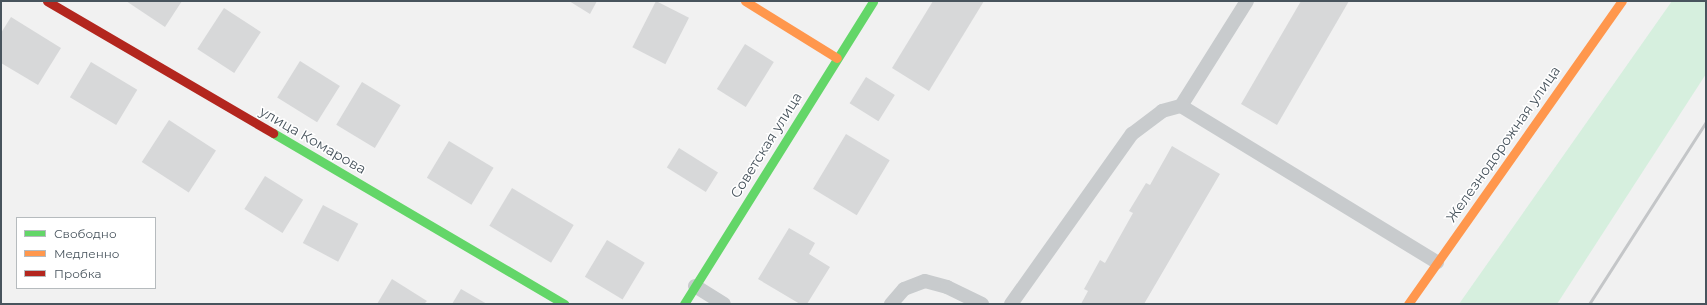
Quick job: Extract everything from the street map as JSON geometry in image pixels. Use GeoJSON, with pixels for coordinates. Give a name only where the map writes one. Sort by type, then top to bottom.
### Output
{"type":"FeatureCollection","features":[{"type":"Feature","properties":{"kind":"street","name":"улица Комарова"},"geometry":{"type":"LineString","coordinates":[[47,1],[564,304]]}},
{"type":"Feature","properties":{"kind":"street"},"geometry":{"type":"LineString","coordinates":[[746,1],[837,58]]}},
{"type":"Feature","properties":{"kind":"street","name":"Советская улица"},"geometry":{"type":"LineString","coordinates":[[684,304],[873,1]]}},
{"type":"Feature","properties":{"kind":"street","name":"Железнодорожная улица"},"geometry":{"type":"LineString","coordinates":[[1408,304],[1622,1]]}},
{"type":"Feature","properties":{"kind":"lane"},"geometry":{"type":"LineString","coordinates":[[1012,304],[1132,134],[1162,111],[1181,106],[1247,1]]}},
{"type":"Feature","properties":{"kind":"lane"},"geometry":{"type":"LineString","coordinates":[[1181,106],[1437,262]]}},
{"type":"Feature","properties":{"kind":"lane"},"geometry":{"type":"LineString","coordinates":[[891,304],[904,289],[925,281],[947,287],[982,304]]}},
{"type":"Feature","properties":{"kind":"lane"},"geometry":{"type":"LineString","coordinates":[[695,286],[724,304]]}},
{"type":"Feature","properties":{"kind":"green space"},"geometry":{"type":"Polygon","coordinates":[[[1672,1],[1706,1],[1706,74],[1557,304],[1459,304],[1672,1]]]}},
{"type":"Feature","properties":{"kind":"building"},"geometry":{"type":"Polygon","coordinates":[[[126,1],[182,1],[165,27],[126,1]]]}},
{"type":"Feature","properties":{"kind":"building"},"geometry":{"type":"Polygon","coordinates":[[[569,1],[597,1],[590,14],[569,1]]]}},
{"type":"Feature","properties":{"kind":"building"},"geometry":{"type":"Polygon","coordinates":[[[656,1],[689,18],[665,64],[632,47],[656,1]]]}},
{"type":"Feature","properties":{"kind":"building"},"geometry":{"type":"Polygon","coordinates":[[[933,1],[984,1],[929,91],[892,68],[933,1]]]}},
{"type":"Feature","properties":{"kind":"building"},"geometry":{"type":"Polygon","coordinates":[[[1301,1],[1349,1],[1277,125],[1241,104],[1301,1]]]}},
{"type":"Feature","properties":{"kind":"building"},"geometry":{"type":"Polygon","coordinates":[[[224,8],[261,32],[234,73],[197,49],[224,8]]]}},
{"type":"Feature","properties":{"kind":"building"},"geometry":{"type":"Polygon","coordinates":[[[11,17],[61,48],[38,85],[1,63],[1,33],[11,17]]]}},
{"type":"Feature","properties":{"kind":"building"},"geometry":{"type":"Polygon","coordinates":[[[745,44],[774,62],[746,107],[717,89],[745,44]]]}},
{"type":"Feature","properties":{"kind":"building"},"geometry":{"type":"Polygon","coordinates":[[[300,61],[340,86],[317,122],[277,97],[300,61]]]}},
{"type":"Feature","properties":{"kind":"building"},"geometry":{"type":"Polygon","coordinates":[[[91,62],[137,90],[116,125],[70,97],[91,62]]]}},
{"type":"Feature","properties":{"kind":"building"},"geometry":{"type":"Polygon","coordinates":[[[866,77],[895,95],[878,121],[850,103],[866,77]]]}},
{"type":"Feature","properties":{"kind":"building"},"geometry":{"type":"Polygon","coordinates":[[[362,82],[401,105],[375,148],[336,125],[362,82]]]}},
{"type":"Feature","properties":{"kind":"building"},"geometry":{"type":"Polygon","coordinates":[[[169,120],[216,150],[189,192],[142,162],[169,120]]]}},
{"type":"Feature","properties":{"kind":"building"},"geometry":{"type":"Polygon","coordinates":[[[846,134],[890,160],[857,215],[813,189],[846,134]]]}},
{"type":"Feature","properties":{"kind":"building"},"geometry":{"type":"Polygon","coordinates":[[[449,141],[494,168],[471,205],[427,178],[449,141]]]}},
{"type":"Feature","properties":{"kind":"building"},"geometry":{"type":"Polygon","coordinates":[[[1172,146],[1220,174],[1144,304],[1081,304],[1088,291],[1084,289],[1100,260],[1105,263],[1133,213],[1129,211],[1146,183],[1150,185],[1172,146]]]}},
{"type":"Feature","properties":{"kind":"building"},"geometry":{"type":"Polygon","coordinates":[[[679,148],[718,172],[706,192],[667,168],[679,148]]]}},
{"type":"Feature","properties":{"kind":"building"},"geometry":{"type":"Polygon","coordinates":[[[265,176],[303,200],[282,233],[244,209],[265,176]]]}},
{"type":"Feature","properties":{"kind":"building"},"geometry":{"type":"Polygon","coordinates":[[[512,188],[574,225],[551,263],[489,226],[512,188]]]}},
{"type":"Feature","properties":{"kind":"building"},"geometry":{"type":"Polygon","coordinates":[[[323,205],[358,224],[338,262],[303,243],[323,205]]]}},
{"type":"Feature","properties":{"kind":"building"},"geometry":{"type":"Polygon","coordinates":[[[789,228],[815,243],[809,254],[830,267],[807,304],[800,304],[758,279],[789,228]]]}},
{"type":"Feature","properties":{"kind":"building"},"geometry":{"type":"Polygon","coordinates":[[[607,240],[645,263],[623,300],[585,277],[607,240]]]}},
{"type":"Feature","properties":{"kind":"building"},"geometry":{"type":"Polygon","coordinates":[[[392,279],[427,301],[424,304],[377,304],[392,279]]]}},
{"type":"Feature","properties":{"kind":"building"},"geometry":{"type":"Polygon","coordinates":[[[461,289],[487,304],[452,304],[461,289]]]}},
{"type":"Feature","properties":{"kind":"railway"},"geometry":{"type":"LineString","coordinates":[[1589,304],[1706,122]]}},
{"type":"Feature","properties":{"kind":"traffic: fast"},"geometry":{"type":"LineString","coordinates":[[684,304],[873,1]]}},
{"type":"Feature","properties":{"kind":"traffic: fast"},"geometry":{"type":"LineString","coordinates":[[273,133],[564,304]]}},
{"type":"Feature","properties":{"kind":"traffic: slow"},"geometry":{"type":"LineString","coordinates":[[745,1],[837,58]]}},
{"type":"Feature","properties":{"kind":"traffic: slow"},"geometry":{"type":"LineString","coordinates":[[1408,304],[1622,1]]}},
{"type":"Feature","properties":{"kind":"traffic: jam"},"geometry":{"type":"LineString","coordinates":[[47,1],[273,133]]}}]}
